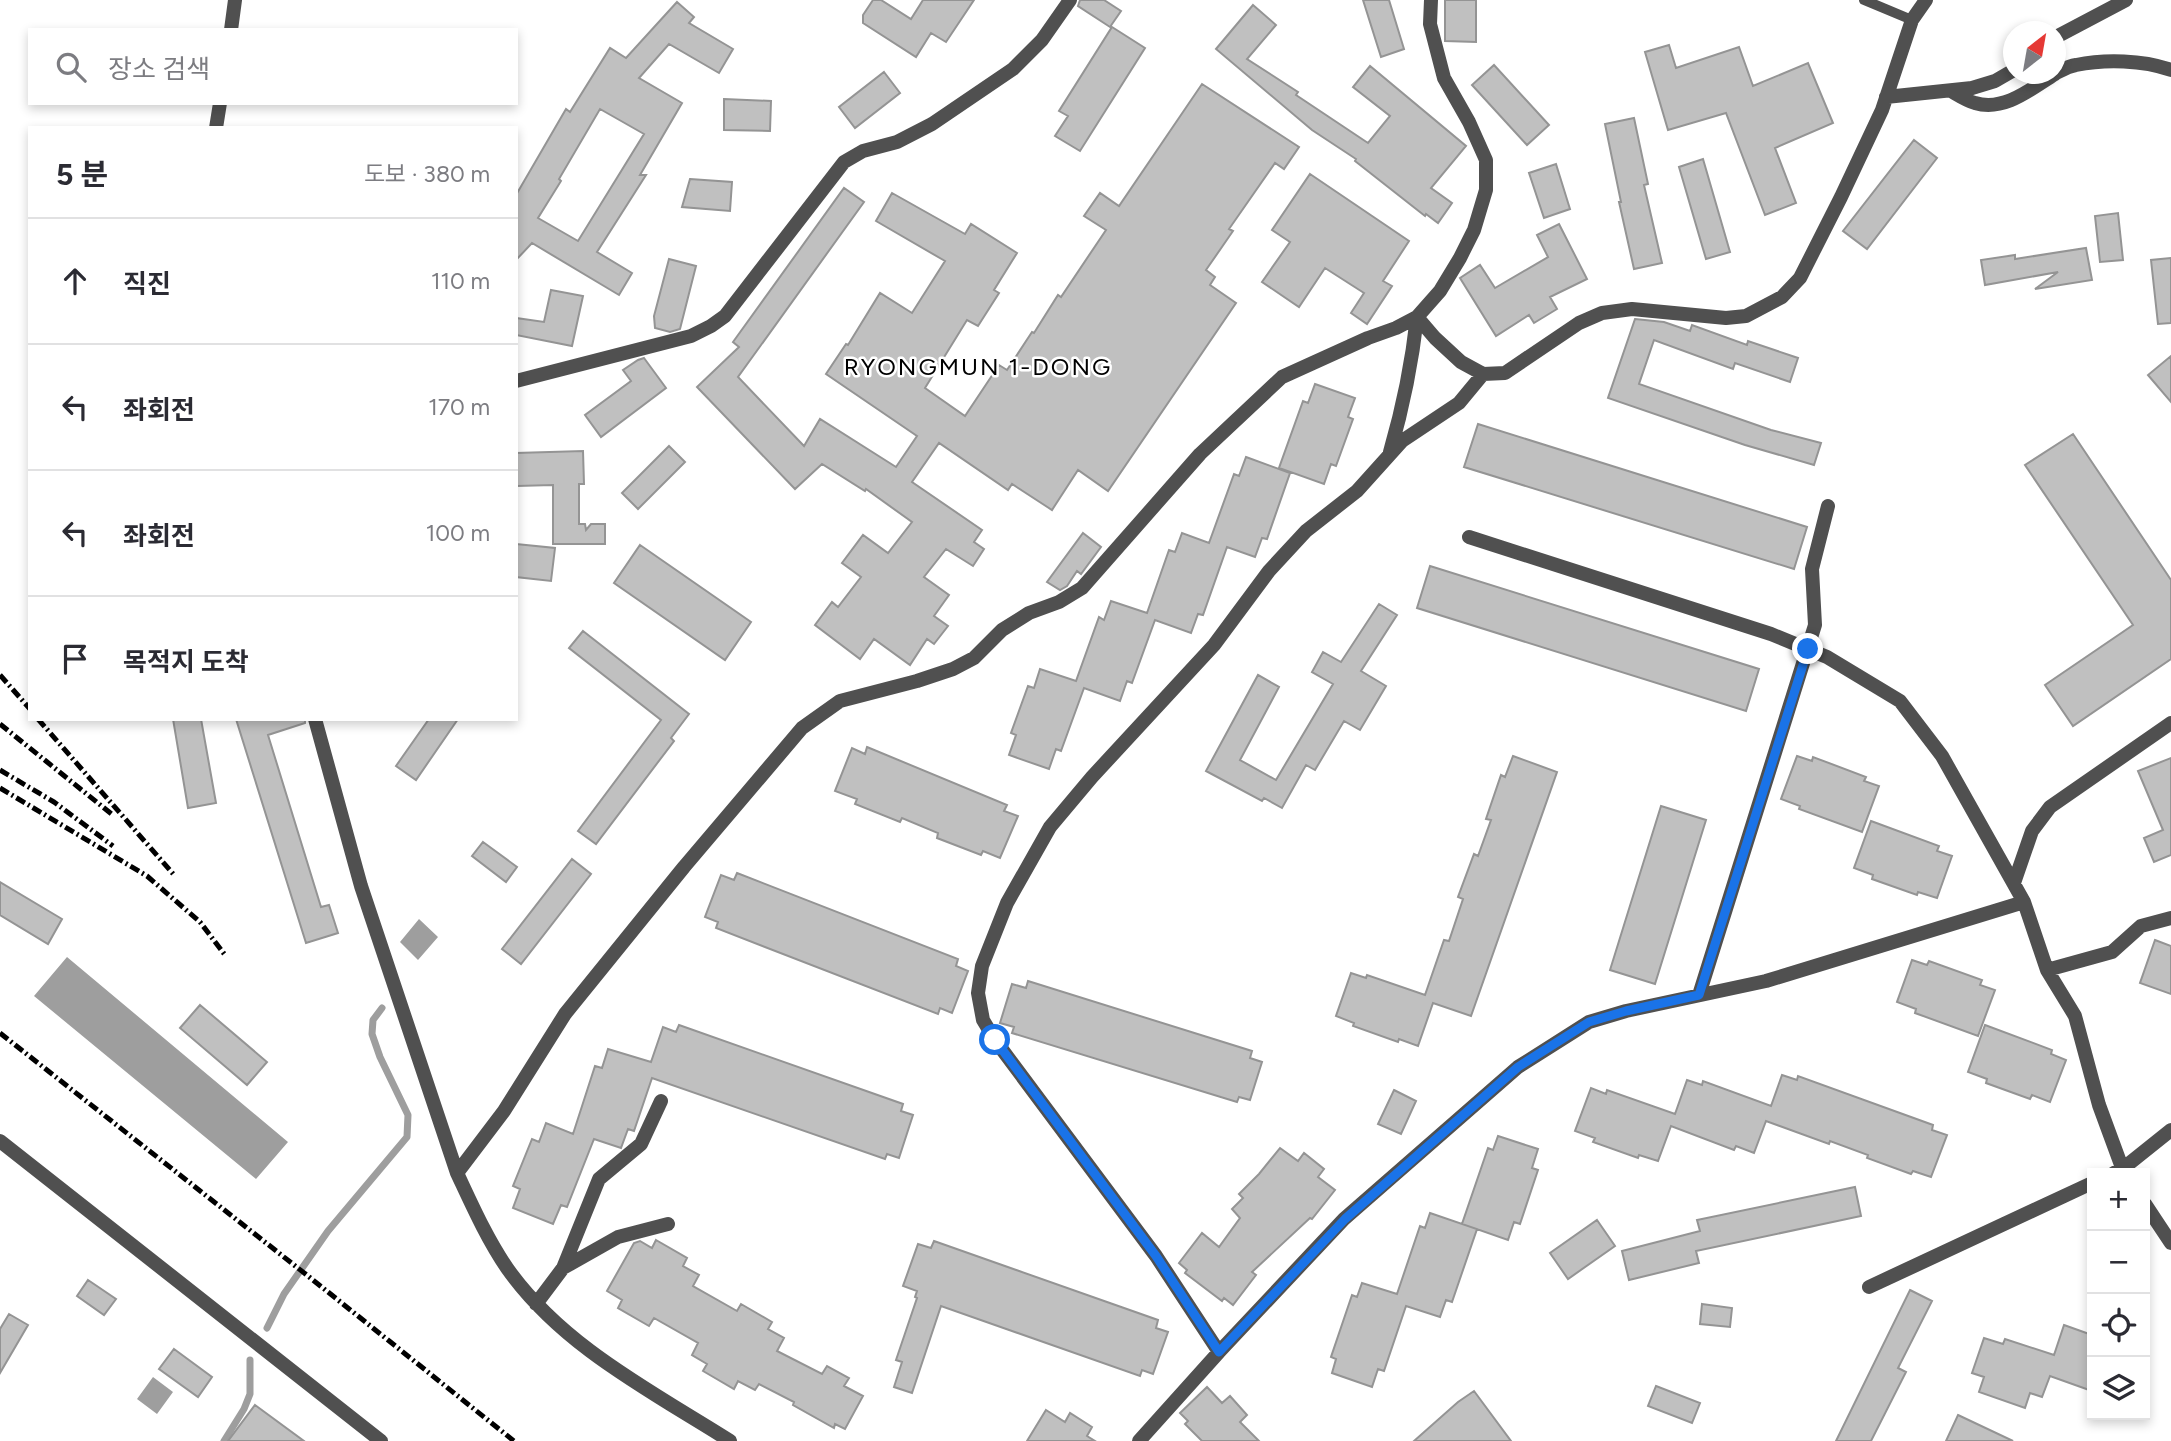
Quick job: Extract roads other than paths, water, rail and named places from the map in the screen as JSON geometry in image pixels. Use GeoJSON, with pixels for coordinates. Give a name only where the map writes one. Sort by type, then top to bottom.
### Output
{"type":"FeatureCollection","features":[{"type":"Feature","properties":{"kind":"street"},"geometry":{"type":"LineString","coordinates":[[231,28],[235,0]]}},
{"type":"Feature","properties":{"kind":"street"},"geometry":{"type":"LineString","coordinates":[[518,381],[691,336],[711,327],[725,316],[844,162],[863,151],[897,142],[932,124],[1013,69],[1042,40],[1070,0]]}},
{"type":"Feature","properties":{"kind":"street"},"geometry":{"type":"LineString","coordinates":[[457,1173],[504,1111],[565,1014],[684,867],[802,728],[840,701],[953,669],[974,658],[1002,630],[1029,613],[1059,602],[1082,588],[1200,454],[1282,377],[1417,317],[1440,291],[1474,230],[1486,190],[1486,160],[1469,122],[1444,78],[1430,24],[1432,0]]}},
{"type":"Feature","properties":{"kind":"street"},"geometry":{"type":"LineString","coordinates":[[1417,317],[1461,362],[1483,374],[1505,373],[1579,323],[1602,313],[1632,309],[1726,318],[1746,316],[1782,297],[1800,278],[1819,242],[1882,110],[1912,20],[1926,0]]}},
{"type":"Feature","properties":{"kind":"street"},"geometry":{"type":"LineString","coordinates":[[2066,32],[2126,0]]}},
{"type":"Feature","properties":{"kind":"street"},"geometry":{"type":"LineString","coordinates":[[2066,68],[2074,65],[2110,62],[2156,65],[2171,70]]}},
{"type":"Feature","properties":{"kind":"street"},"geometry":{"type":"LineString","coordinates":[[1886,97],[1972,88],[2003,76]]}},
{"type":"Feature","properties":{"kind":"street"},"geometry":{"type":"LineString","coordinates":[[1951,91],[1975,103],[1991,106],[2007,102],[2039,84]]}},
{"type":"Feature","properties":{"kind":"street"},"geometry":{"type":"LineString","coordinates":[[216,126],[220,105]]}},
{"type":"Feature","properties":{"kind":"street"},"geometry":{"type":"LineString","coordinates":[[1388,457],[1403,407],[1417,317]]}},
{"type":"Feature","properties":{"kind":"street"},"geometry":{"type":"LineString","coordinates":[[1219,1352],[1156,1256],[995,1040],[983,1020],[978,993],[982,966],[1007,903],[1050,827],[1092,776],[1214,645],[1269,571],[1306,531],[1357,491],[1402,441],[1460,403],[1483,374]]}},
{"type":"Feature","properties":{"kind":"street"},"geometry":{"type":"LineString","coordinates":[[1699,995],[1815,625],[1812,569],[1828,506]]}},
{"type":"Feature","properties":{"kind":"street"},"geometry":{"type":"LineString","coordinates":[[1469,537],[1771,634],[1827,657],[1900,701],[1942,756],[2024,902],[2047,971],[2075,1016],[2119,1168]]}},
{"type":"Feature","properties":{"kind":"street"},"geometry":{"type":"LineString","coordinates":[[316,721],[361,886],[457,1173],[476,1214],[507,1267],[537,1304],[583,1346],[730,1441]]}},
{"type":"Feature","properties":{"kind":"street"},"geometry":{"type":"LineString","coordinates":[[2014,883],[2032,831],[2050,807],[2171,723]]}},
{"type":"Feature","properties":{"kind":"street"},"geometry":{"type":"LineString","coordinates":[[1139,1441],[1345,1219],[1518,1067],[1589,1022],[1626,1011],[1766,981],[2024,902]]}},
{"type":"Feature","properties":{"kind":"street"},"geometry":{"type":"LineString","coordinates":[[2047,971],[2112,952],[2141,926],[2171,918]]}},
{"type":"Feature","properties":{"kind":"street"},"geometry":{"type":"LineString","coordinates":[[537,1304],[563,1268],[599,1179],[642,1144],[661,1101]]}},
{"type":"Feature","properties":{"kind":"street"},"geometry":{"type":"LineString","coordinates":[[2125,1168],[2171,1130]]}},
{"type":"Feature","properties":{"kind":"street"},"geometry":{"type":"LineString","coordinates":[[0,1141],[381,1441]]}},
{"type":"Feature","properties":{"kind":"street"},"geometry":{"type":"LineString","coordinates":[[1869,1287],[2087,1185]]}},
{"type":"Feature","properties":{"kind":"street"},"geometry":{"type":"LineString","coordinates":[[2150,1212],[2171,1243]]}},
{"type":"Feature","properties":{"kind":"street"},"geometry":{"type":"LineString","coordinates":[[563,1268],[618,1237],[668,1224]]}},
{"type":"Feature","properties":{"kind":"lane"},"geometry":{"type":"LineString","coordinates":[[1864,0],[1912,20]]}},
{"type":"Feature","properties":{"kind":"waterway"},"geometry":{"type":"LineString","coordinates":[[267,1328],[284,1294],[328,1231],[407,1137],[408,1115],[372,1034],[373,1020],[382,1008]]}},
{"type":"Feature","properties":{"kind":"waterway"},"geometry":{"type":"LineString","coordinates":[[224,1441],[250,1394],[250,1360]]}},
{"type":"Feature","properties":{"kind":"railway"},"geometry":{"type":"LineString","coordinates":[[0,675],[28,707]]}},
{"type":"Feature","properties":{"kind":"railway"},"geometry":{"type":"LineString","coordinates":[[40,721],[175,876]]}},
{"type":"Feature","properties":{"kind":"railway"},"geometry":{"type":"LineString","coordinates":[[0,724],[114,816]]}},
{"type":"Feature","properties":{"kind":"railway"},"geometry":{"type":"LineString","coordinates":[[0,770],[54,802],[113,846]]}},
{"type":"Feature","properties":{"kind":"railway"},"geometry":{"type":"LineString","coordinates":[[0,788],[147,876],[200,922],[225,955]]}},
{"type":"Feature","properties":{"kind":"railway"},"geometry":{"type":"LineString","coordinates":[[0,1033],[514,1441]]}},
{"type":"Feature","properties":{"kind":"district","name":"RYONGMUN 1-DONG"},"geometry":{"type":"Point","coordinates":[978,366]}}]}
